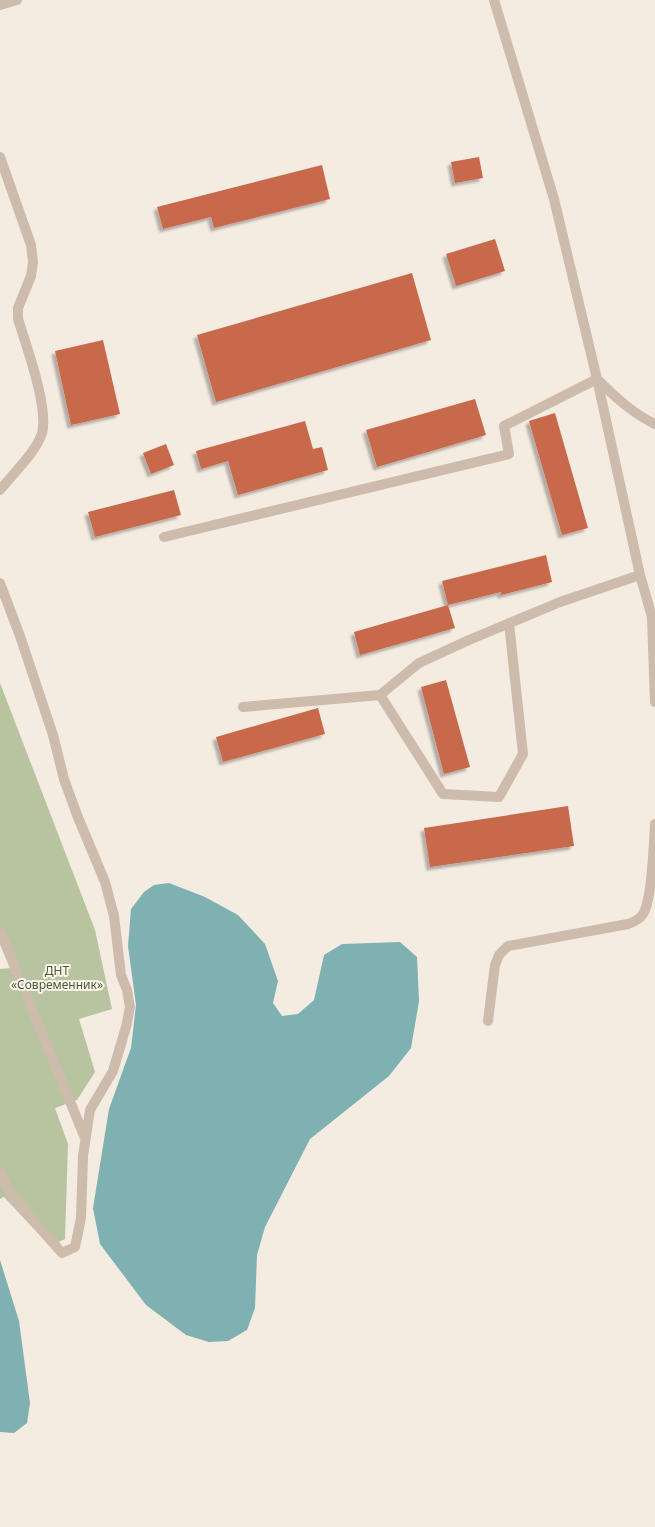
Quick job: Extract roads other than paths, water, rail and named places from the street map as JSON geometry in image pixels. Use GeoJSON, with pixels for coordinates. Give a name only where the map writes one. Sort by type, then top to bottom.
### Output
{"type":"FeatureCollection","features":[{"type":"Feature","properties":{"kind":"street"},"geometry":{"type":"LineString","coordinates":[[0,5],[17,0]]}},
{"type":"Feature","properties":{"kind":"street"},"geometry":{"type":"LineString","coordinates":[[494,0],[554,199],[597,379],[640,575],[652,617],[655,702]]}},
{"type":"Feature","properties":{"kind":"street"},"geometry":{"type":"LineString","coordinates":[[0,158],[31,246],[34,262],[31,276],[18,308],[18,319],[39,391],[43,414],[42,432],[36,446],[0,490]]}},
{"type":"Feature","properties":{"kind":"street"},"geometry":{"type":"LineString","coordinates":[[597,379],[613,395],[641,418],[655,424]]}},
{"type":"Feature","properties":{"kind":"street"},"geometry":{"type":"LineString","coordinates":[[164,537],[509,454],[504,426],[597,379]]}},
{"type":"Feature","properties":{"kind":"street"},"geometry":{"type":"LineString","coordinates":[[243,707],[380,695],[419,663],[560,602],[640,575]]}},
{"type":"Feature","properties":{"kind":"street"},"geometry":{"type":"LineString","coordinates":[[0,583],[20,636],[53,735],[64,779],[74,808],[105,882],[114,916],[121,975],[127,990],[130,1007],[126,1027],[113,1070],[90,1110],[83,1156],[81,1218],[76,1246],[62,1253],[10,1194],[0,1172]]}},
{"type":"Feature","properties":{"kind":"street"},"geometry":{"type":"LineString","coordinates":[[380,695],[443,794],[499,797],[523,754],[509,623]]}},
{"type":"Feature","properties":{"kind":"street"},"geometry":{"type":"LineString","coordinates":[[488,1020],[495,965],[500,955],[508,946],[628,924],[637,920],[644,914],[649,901],[655,824]]}},
{"type":"Feature","properties":{"kind":"street"},"geometry":{"type":"LineString","coordinates":[[0,931],[85,1138]]}},
{"type":"Feature","properties":{"kind":"water"},"geometry":{"type":"Polygon","coordinates":[[[169,883],[205,897],[238,915],[265,944],[278,981],[273,1003],[282,1016],[298,1014],[314,1000],[324,955],[342,944],[400,942],[417,957],[419,1001],[411,1048],[389,1076],[310,1139],[265,1227],[257,1255],[255,1308],[247,1330],[228,1341],[209,1342],[186,1335],[146,1305],[100,1244],[93,1208],[109,1109],[131,1048],[136,1005],[128,946],[131,909],[144,892],[154,885],[169,883]]]}},
{"type":"Feature","properties":{"kind":"water"},"geometry":{"type":"Polygon","coordinates":[[[0,1260],[19,1321],[30,1403],[27,1423],[14,1433],[0,1432],[0,1260]]]}},
{"type":"Feature","properties":{"kind":"park label","name":"ДНТ «Современник»"},"geometry":{"type":"Point","coordinates":[57,978]}}]}
